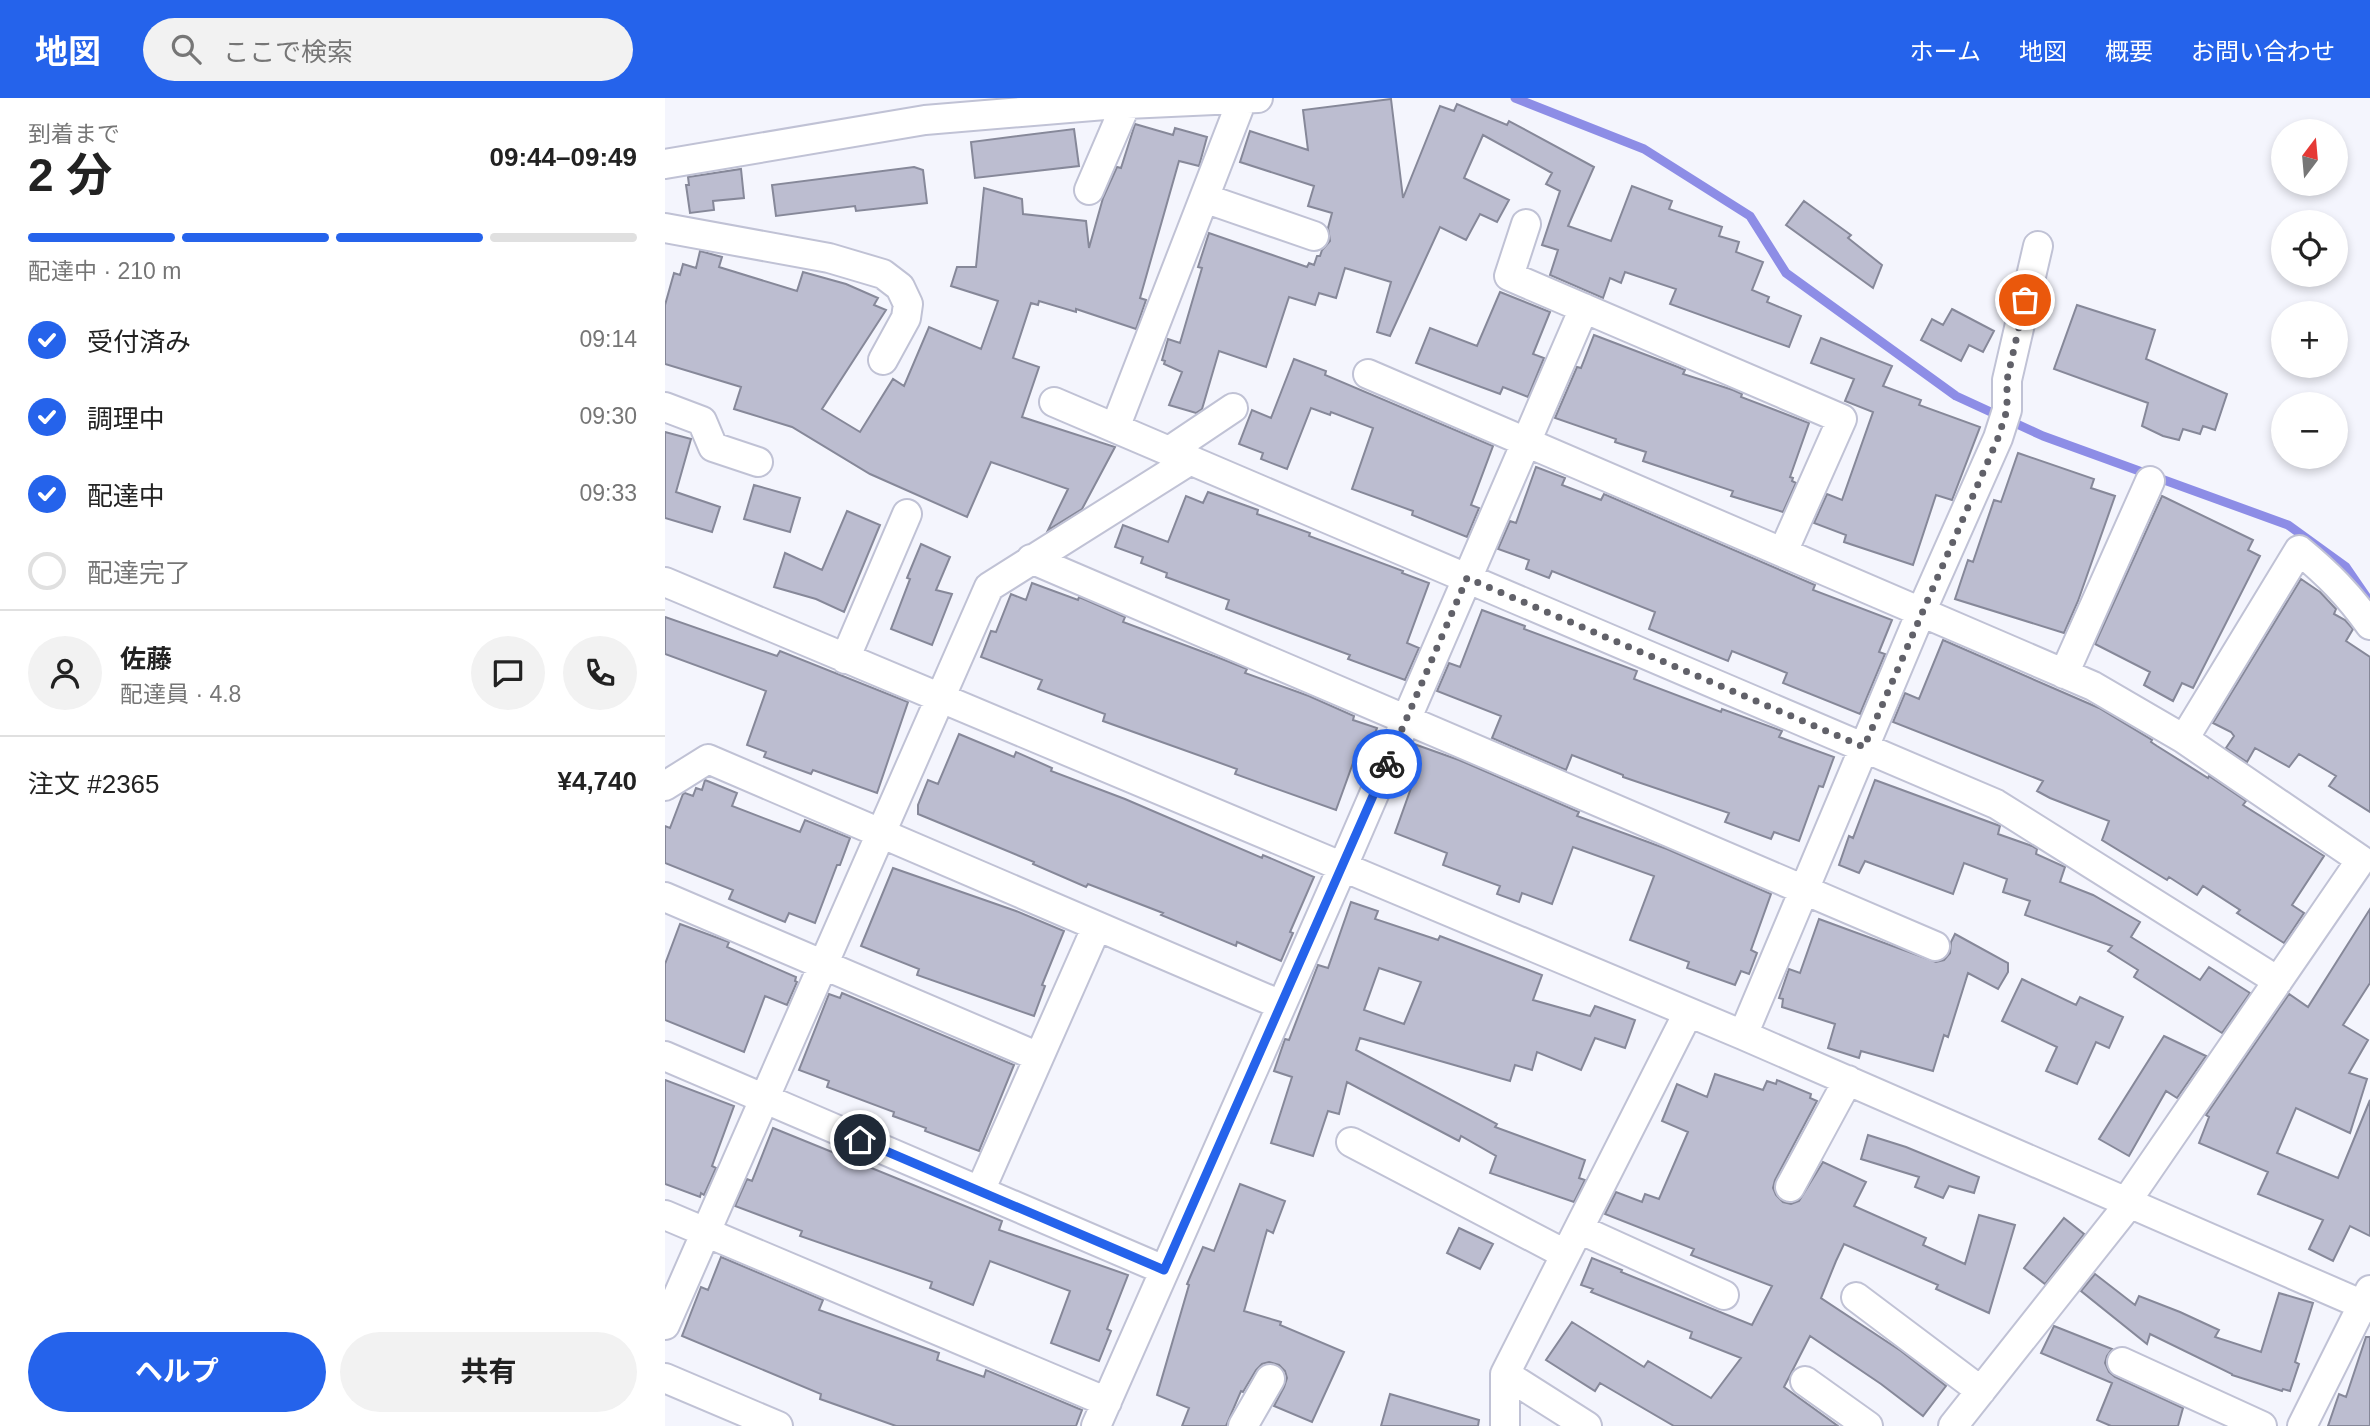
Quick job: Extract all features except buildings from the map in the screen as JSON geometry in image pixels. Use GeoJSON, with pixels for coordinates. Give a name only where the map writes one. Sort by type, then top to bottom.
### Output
{"type":"FeatureCollection","features":[{"type":"Feature","properties":{"kind":"street"},"geometry":{"type":"LineString","coordinates":[[665,164],[925,120],[1126,104],[1250,99],[1204,198],[1115,428]]}},
{"type":"Feature","properties":{"kind":"street"},"geometry":{"type":"LineString","coordinates":[[1089,190],[1126,104]]}},
{"type":"Feature","properties":{"kind":"street"},"geometry":{"type":"LineString","coordinates":[[1204,198],[1314,236]]}},
{"type":"Feature","properties":{"kind":"street"},"geometry":{"type":"LineString","coordinates":[[1526,224],[1509,276],[1842,419],[1783,552]]}},
{"type":"Feature","properties":{"kind":"street"},"geometry":{"type":"LineString","coordinates":[[665,228],[829,258],[883,274],[900,287],[908,304],[906,318],[883,360]]}},
{"type":"Feature","properties":{"kind":"street"},"geometry":{"type":"LineString","coordinates":[[1743,1035],[2004,417],[2007,380],[2038,246]]}},
{"type":"Feature","properties":{"kind":"street"},"geometry":{"type":"LineString","coordinates":[[665,1215],[1101,1414],[1343,866],[1584,309]]}},
{"type":"Feature","properties":{"kind":"street"},"geometry":{"type":"LineString","coordinates":[[1368,374],[2093,686],[2184,739],[2366,854],[2128,1203],[1953,1426]]}},
{"type":"Feature","properties":{"kind":"street"},"geometry":{"type":"LineString","coordinates":[[1054,402],[1996,804],[2278,981]]}},
{"type":"Feature","properties":{"kind":"street"},"geometry":{"type":"LineString","coordinates":[[665,407],[702,421],[713,447],[758,463]]}},
{"type":"Feature","properties":{"kind":"street"},"geometry":{"type":"LineString","coordinates":[[665,1325],[989,587],[1179,456],[1233,408]]}},
{"type":"Feature","properties":{"kind":"street"},"geometry":{"type":"LineString","coordinates":[[2064,674],[2150,481]]}},
{"type":"Feature","properties":{"kind":"street"},"geometry":{"type":"LineString","coordinates":[[845,659],[907,514]]}},
{"type":"Feature","properties":{"kind":"street"},"geometry":{"type":"LineString","coordinates":[[2184,739],[2299,550],[2350,596],[2370,625]]}},
{"type":"Feature","properties":{"kind":"street"},"geometry":{"type":"LineString","coordinates":[[1031,559],[1935,946]]}},
{"type":"Feature","properties":{"kind":"street"},"geometry":{"type":"LineString","coordinates":[[665,582],[1743,1035],[2128,1203],[2368,1301],[2302,1426]]}},
{"type":"Feature","properties":{"kind":"street"},"geometry":{"type":"LineString","coordinates":[[665,786],[708,759],[1281,1005]]}},
{"type":"Feature","properties":{"kind":"street"},"geometry":{"type":"LineString","coordinates":[[665,897],[1039,1057]]}},
{"type":"Feature","properties":{"kind":"street"},"geometry":{"type":"LineString","coordinates":[[980,1191],[1097,926]]}},
{"type":"Feature","properties":{"kind":"street"},"geometry":{"type":"LineString","coordinates":[[1505,1426],[1505,1374],[1688,1013]]}},
{"type":"Feature","properties":{"kind":"street"},"geometry":{"type":"LineString","coordinates":[[665,1056],[1164,1270]]}},
{"type":"Feature","properties":{"kind":"street"},"geometry":{"type":"LineString","coordinates":[[1790,1187],[1847,1080]]}},
{"type":"Feature","properties":{"kind":"street"},"geometry":{"type":"LineString","coordinates":[[1351,1142],[1565,1255]]}},
{"type":"Feature","properties":{"kind":"street"},"geometry":{"type":"LineString","coordinates":[[1579,1229],[1724,1295]]}},
{"type":"Feature","properties":{"kind":"street"},"geometry":{"type":"LineString","coordinates":[[1856,1297],[1981,1391]]}},
{"type":"Feature","properties":{"kind":"street"},"geometry":{"type":"LineString","coordinates":[[2122,1362],[2262,1426]]}},
{"type":"Feature","properties":{"kind":"street"},"geometry":{"type":"LineString","coordinates":[[1505,1374],[1587,1426]]}},
{"type":"Feature","properties":{"kind":"street"},"geometry":{"type":"LineString","coordinates":[[665,1378],[779,1426]]}},
{"type":"Feature","properties":{"kind":"street"},"geometry":{"type":"LineString","coordinates":[[1243,1426],[1270,1379]]}},
{"type":"Feature","properties":{"kind":"street"},"geometry":{"type":"LineString","coordinates":[[1805,1381],[1868,1426]]}},
{"type":"Feature","properties":{"kind":"waterway"},"geometry":{"type":"LineString","coordinates":[[1515,98],[1644,149],[1750,216],[1786,273],[1956,396],[2043,436],[2288,525],[2346,567],[2370,602]]}},
{"type":"Feature","properties":{"kind":"way so far"},"geometry":{"type":"LineString","coordinates":[[1387,764],[1467,578],[1864,747],[1998,438],[2007,410],[2007,380],[2025,300]]}},
{"type":"Feature","properties":{"kind":"route"},"geometry":{"type":"LineString","coordinates":[[860,1140],[1164,1270],[1387,764]]}}]}
